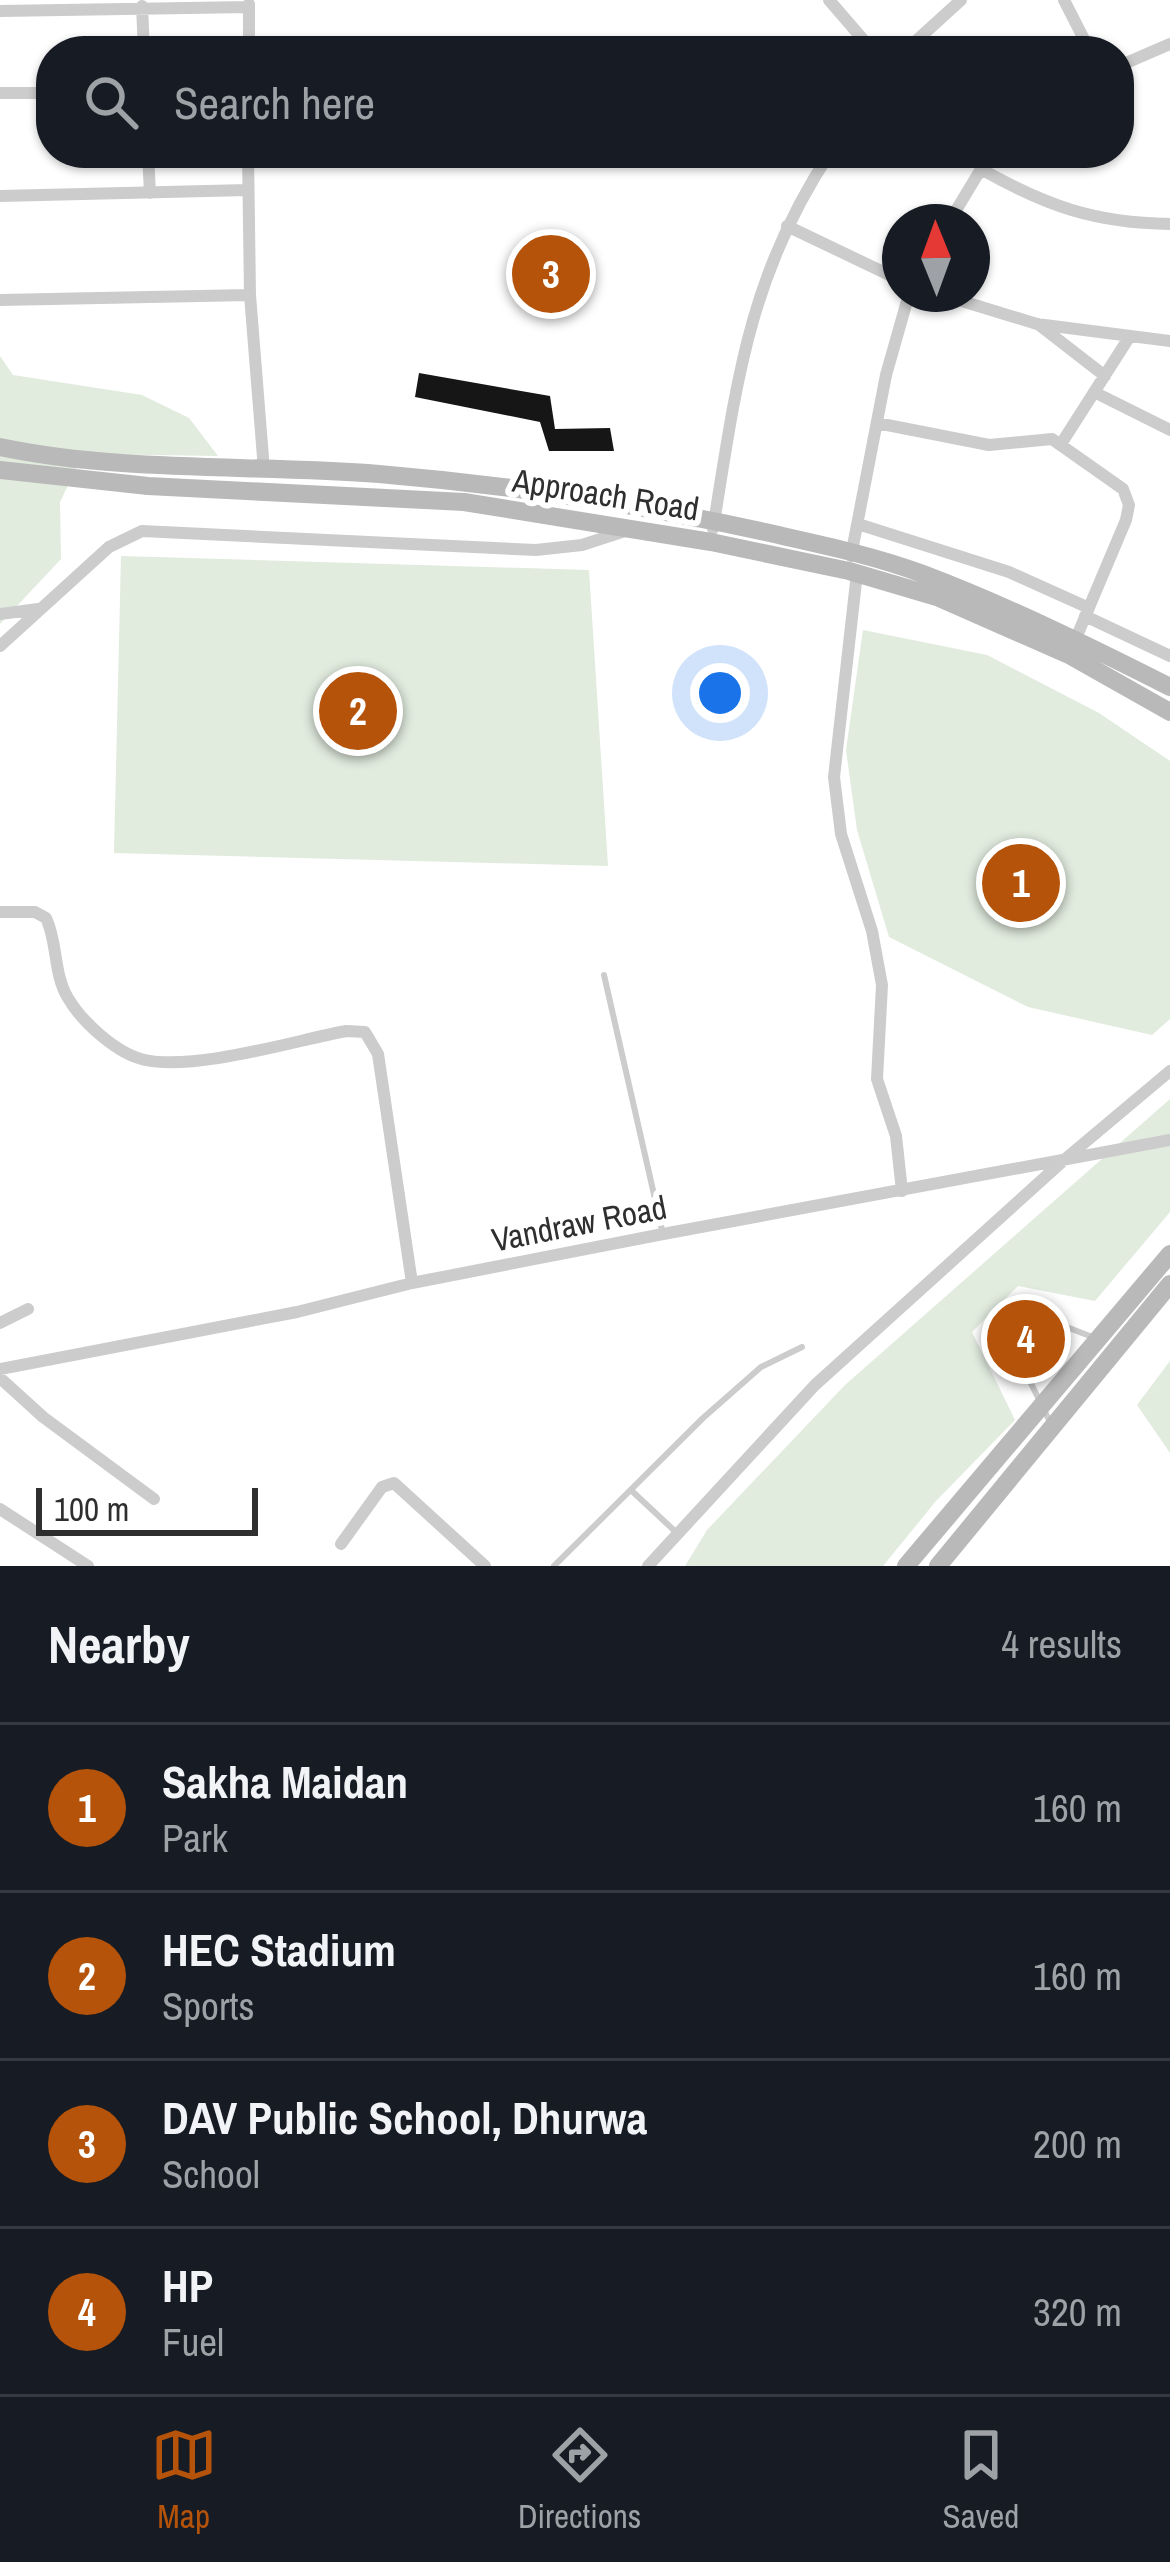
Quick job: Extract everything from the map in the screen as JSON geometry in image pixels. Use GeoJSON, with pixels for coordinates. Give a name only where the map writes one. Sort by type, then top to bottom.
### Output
{"type":"FeatureCollection","features":[{"type":"Feature","properties":{"kind":"street"},"geometry":{"type":"LineString","coordinates":[[829,0],[860,36]]}},
{"type":"Feature","properties":{"kind":"street"},"geometry":{"type":"LineString","coordinates":[[921,36],[961,0]]}},
{"type":"Feature","properties":{"kind":"street"},"geometry":{"type":"LineString","coordinates":[[1064,0],[1082,36]]}},
{"type":"Feature","properties":{"kind":"street"},"geometry":{"type":"LineString","coordinates":[[0,11],[249,4],[249,36]]}},
{"type":"Feature","properties":{"kind":"street"},"geometry":{"type":"LineString","coordinates":[[142,7],[143,36]]}},
{"type":"Feature","properties":{"kind":"street"},"geometry":{"type":"LineString","coordinates":[[1134,60],[1170,44]]}},
{"type":"Feature","properties":{"kind":"street"},"geometry":{"type":"LineString","coordinates":[[0,94],[36,93]]}},
{"type":"Feature","properties":{"kind":"street"},"geometry":{"type":"LineString","coordinates":[[149,168],[150,193]]}},
{"type":"Feature","properties":{"kind":"street"},"geometry":{"type":"LineString","coordinates":[[248,168],[250,295],[264,470]]}},
{"type":"Feature","properties":{"kind":"street"},"geometry":{"type":"LineString","coordinates":[[711,542],[742,353],[754,308],[788,226],[821,168]]}},
{"type":"Feature","properties":{"kind":"street"},"geometry":{"type":"LineString","coordinates":[[961,204],[981,169],[1067,212],[1170,224]]}},
{"type":"Feature","properties":{"kind":"street"},"geometry":{"type":"LineString","coordinates":[[0,196],[248,190]]}},
{"type":"Feature","properties":{"kind":"street"},"geometry":{"type":"LineString","coordinates":[[788,226],[882,271]]}},
{"type":"Feature","properties":{"kind":"street"},"geometry":{"type":"LineString","coordinates":[[0,300],[250,295]]}},
{"type":"Feature","properties":{"kind":"street"},"geometry":{"type":"LineString","coordinates":[[990,310],[1037,324],[1170,341]]}},
{"type":"Feature","properties":{"kind":"street"},"geometry":{"type":"LineString","coordinates":[[902,1191],[896,1136],[878,1079],[882,986],[836,800],[857,524],[905,312]]}},
{"type":"Feature","properties":{"kind":"street"},"geometry":{"type":"LineString","coordinates":[[1037,324],[1105,376]]}},
{"type":"Feature","properties":{"kind":"street"},"geometry":{"type":"LineString","coordinates":[[1061,444],[1130,336]]}},
{"type":"Feature","properties":{"kind":"street"},"geometry":{"type":"LineString","coordinates":[[1094,392],[1170,430]]}},
{"type":"Feature","properties":{"kind":"street"},"geometry":{"type":"LineString","coordinates":[[877,423],[989,445],[1044,438],[1061,444],[1118,485],[1129,505],[1126,520],[1072,647]]}},
{"type":"Feature","properties":{"kind":"street","name":"Approach Road"},"geometry":{"type":"LineString","coordinates":[[0,447],[92,463],[375,474],[481,484],[715,521],[853,565],[1072,647],[1169,700]]}},
{"type":"Feature","properties":{"kind":"street","name":"Approach Road"},"geometry":{"type":"LineString","coordinates":[[0,470],[130,485],[464,502],[853,565]]}},
{"type":"Feature","properties":{"kind":"street"},"geometry":{"type":"LineString","coordinates":[[857,524],[1010,572],[1170,656]]}},
{"type":"Feature","properties":{"kind":"street"},"geometry":{"type":"LineString","coordinates":[[0,646],[109,548],[142,531],[536,550],[582,545],[632,529]]}},
{"type":"Feature","properties":{"kind":"street"},"geometry":{"type":"LineString","coordinates":[[0,614],[39,609]]}},
{"type":"Feature","properties":{"kind":"street"},"geometry":{"type":"LineString","coordinates":[[0,912],[35,912],[46,918],[57,971],[69,1000],[85,1020],[133,1057],[150,1062],[200,1060],[346,1030],[365,1032],[378,1054],[412,1283]]}},
{"type":"Feature","properties":{"kind":"street"},"geometry":{"type":"LineString","coordinates":[[648,1566],[815,1385],[1170,1071]]}},
{"type":"Feature","properties":{"kind":"street","name":"Vandraw Road"},"geometry":{"type":"LineString","coordinates":[[0,1369],[286,1314],[412,1283],[1170,1140]]}},
{"type":"Feature","properties":{"kind":"street"},"geometry":{"type":"LineString","coordinates":[[906,1566],[1170,1254]]}},
{"type":"Feature","properties":{"kind":"street"},"geometry":{"type":"LineString","coordinates":[[938,1566],[1170,1283]]}},
{"type":"Feature","properties":{"kind":"street"},"geometry":{"type":"LineString","coordinates":[[0,1323],[28,1309]]}},
{"type":"Feature","properties":{"kind":"street"},"geometry":{"type":"LineString","coordinates":[[0,1378],[43,1417],[154,1499]]}},
{"type":"Feature","properties":{"kind":"street"},"geometry":{"type":"LineString","coordinates":[[341,1544],[382,1487],[394,1483],[484,1566]]}},
{"type":"Feature","properties":{"kind":"street"},"geometry":{"type":"LineString","coordinates":[[0,1509],[88,1566]]}},
{"type":"Feature","properties":{"kind":"lane"},"geometry":{"type":"LineString","coordinates":[[604,975],[663,1234]]}},
{"type":"Feature","properties":{"kind":"lane"},"geometry":{"type":"LineString","coordinates":[[1052,1426],[1019,1359],[1051,1321],[1099,1339]]}},
{"type":"Feature","properties":{"kind":"lane"},"geometry":{"type":"LineString","coordinates":[[554,1566],[761,1366],[802,1347]]}},
{"type":"Feature","properties":{"kind":"lane"},"geometry":{"type":"LineString","coordinates":[[633,1492],[678,1534]]}},
{"type":"Feature","properties":{"kind":"shaded area"},"geometry":{"type":"Polygon","coordinates":[[[0,356],[13,375],[142,395],[189,418],[218,456],[83,454],[60,502],[61,559],[0,624],[0,356]]]}},
{"type":"Feature","properties":{"kind":"shaded area"},"geometry":{"type":"Polygon","coordinates":[[[121,556],[589,570],[608,866],[114,853],[121,556]]]}},
{"type":"Feature","properties":{"kind":"shaded area"},"geometry":{"type":"Polygon","coordinates":[[[863,630],[987,655],[1099,713],[1170,761],[1170,1019],[1152,1035],[1028,1007],[889,937],[857,830],[846,750],[863,630]]]}},
{"type":"Feature","properties":{"kind":"shaded area"},"geometry":{"type":"Polygon","coordinates":[[[1170,1099],[1170,1212],[1095,1301],[1018,1286],[972,1332],[1015,1420],[936,1501],[883,1566],[685,1566],[707,1530],[845,1385],[1170,1099]]]}},
{"type":"Feature","properties":{"kind":"shaded area"},"geometry":{"type":"Polygon","coordinates":[[[1170,1361],[1170,1453],[1137,1405],[1170,1361]]]}},
{"type":"Feature","properties":{"kind":"building"},"geometry":{"type":"Polygon","coordinates":[[[419,373],[550,396],[555,429],[610,428],[614,451],[549,451],[540,422],[415,397],[419,373]]]}},
{"type":"Feature","properties":{"kind":"place","name":"DAV Public School, Dhurwa"},"geometry":{"type":"Point","coordinates":[551,274]}},
{"type":"Feature","properties":{"kind":"place","name":"HEC Stadium"},"geometry":{"type":"Point","coordinates":[358,711]}},
{"type":"Feature","properties":{"kind":"place","name":"Sakha Maidan"},"geometry":{"type":"Point","coordinates":[1021,883]}},
{"type":"Feature","properties":{"kind":"place","name":"HP"},"geometry":{"type":"Point","coordinates":[1026,1339]}}]}
